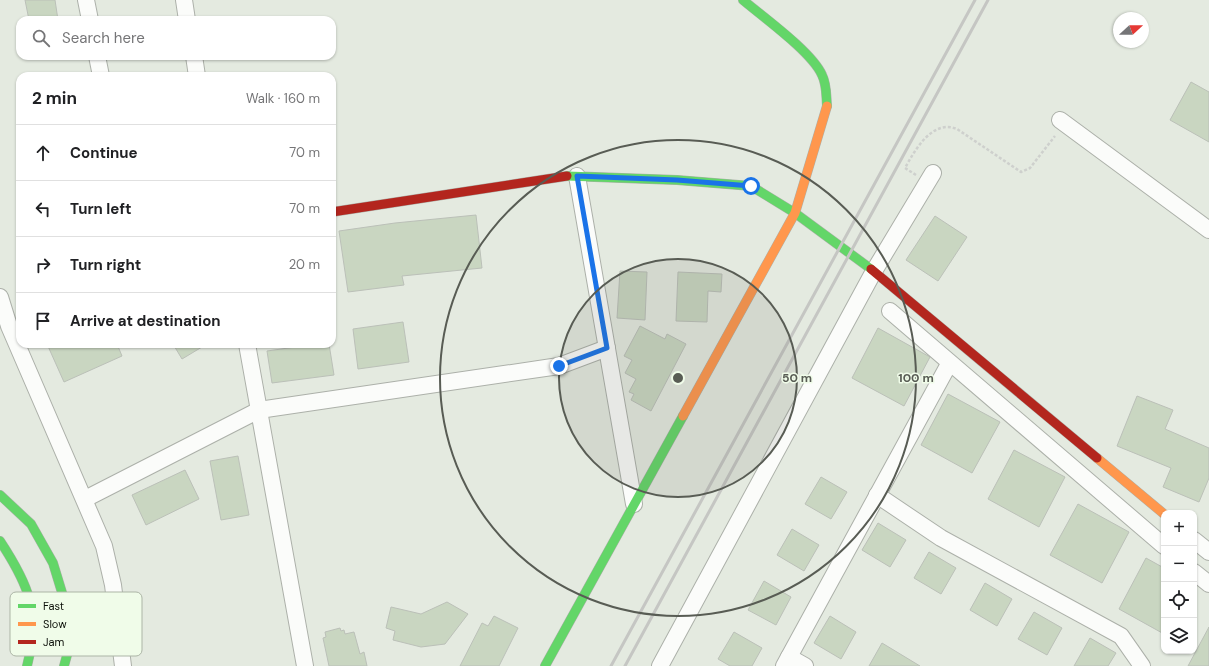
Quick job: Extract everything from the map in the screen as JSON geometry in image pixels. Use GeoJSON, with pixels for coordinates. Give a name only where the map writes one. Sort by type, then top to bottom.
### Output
{"type":"FeatureCollection","features":[{"type":"Feature","properties":{"kind":"street"},"geometry":{"type":"LineString","coordinates":[[86,0],[89,16]]}},
{"type":"Feature","properties":{"kind":"street"},"geometry":{"type":"LineString","coordinates":[[184,0],[186,16]]}},
{"type":"Feature","properties":{"kind":"street"},"geometry":{"type":"LineString","coordinates":[[545,666],[795,213],[827,108],[826,87],[822,74],[814,63],[796,44],[743,0]]}},
{"type":"Feature","properties":{"kind":"street"},"geometry":{"type":"LineString","coordinates":[[98,60],[100,72]]}},
{"type":"Feature","properties":{"kind":"street"},"geometry":{"type":"LineString","coordinates":[[195,60],[196,72]]}},
{"type":"Feature","properties":{"kind":"street"},"geometry":{"type":"LineString","coordinates":[[1058,126],[1209,230]]}},
{"type":"Feature","properties":{"kind":"street"},"geometry":{"type":"LineString","coordinates":[[336,211],[564,176],[677,180],[751,186],[795,213],[874,271],[1161,511]]}},
{"type":"Feature","properties":{"kind":"street"},"geometry":{"type":"LineString","coordinates":[[577,176],[634,504]]}},
{"type":"Feature","properties":{"kind":"street"},"geometry":{"type":"LineString","coordinates":[[660,666],[874,271],[930,178]]}},
{"type":"Feature","properties":{"kind":"street"},"geometry":{"type":"LineString","coordinates":[[0,297],[16,340]]}},
{"type":"Feature","properties":{"kind":"street"},"geometry":{"type":"LineString","coordinates":[[890,311],[949,364],[1161,543]]}},
{"type":"Feature","properties":{"kind":"street"},"geometry":{"type":"LineString","coordinates":[[20,348],[85,498],[104,546],[114,592]]}},
{"type":"Feature","properties":{"kind":"street"},"geometry":{"type":"LineString","coordinates":[[248,348],[305,666]]}},
{"type":"Feature","properties":{"kind":"street"},"geometry":{"type":"LineString","coordinates":[[85,498],[259,410],[559,366],[607,348]]}},
{"type":"Feature","properties":{"kind":"street"},"geometry":{"type":"LineString","coordinates":[[805,666],[786,662],[949,364]]}},
{"type":"Feature","properties":{"kind":"street"},"geometry":{"type":"LineString","coordinates":[[0,495],[31,524],[53,563],[62,592]]}},
{"type":"Feature","properties":{"kind":"street"},"geometry":{"type":"LineString","coordinates":[[877,495],[941,538],[1121,636],[1142,666]]}},
{"type":"Feature","properties":{"kind":"street"},"geometry":{"type":"LineString","coordinates":[[0,541],[19,569],[28,592]]}},
{"type":"Feature","properties":{"kind":"street"},"geometry":{"type":"LineString","coordinates":[[1197,542],[1209,552]]}},
{"type":"Feature","properties":{"kind":"street"},"geometry":{"type":"LineString","coordinates":[[1197,574],[1209,584]]}},
{"type":"Feature","properties":{"kind":"street"},"geometry":{"type":"LineString","coordinates":[[27,666],[30,656]]}},
{"type":"Feature","properties":{"kind":"street"},"geometry":{"type":"LineString","coordinates":[[64,666],[67,656]]}},
{"type":"Feature","properties":{"kind":"street"},"geometry":{"type":"LineString","coordinates":[[122,656],[123,666]]}},
{"type":"Feature","properties":{"kind":"path"},"geometry":{"type":"LineString","coordinates":[[930,178],[905,168],[916,148],[924,139],[934,132],[949,126],[957,129],[1021,172],[1033,165],[1058,126]]}},
{"type":"Feature","properties":{"kind":"building"},"geometry":{"type":"Polygon","coordinates":[[[25,0],[55,0],[57,16],[28,16],[25,0]]]}},
{"type":"Feature","properties":{"kind":"building"},"geometry":{"type":"Polygon","coordinates":[[[1191,82],[1209,92],[1209,142],[1170,120],[1191,82]]]}},
{"type":"Feature","properties":{"kind":"building"},"geometry":{"type":"Polygon","coordinates":[[[476,215],[482,268],[402,276],[404,285],[348,292],[339,231],[395,223],[476,215]]]}},
{"type":"Feature","properties":{"kind":"building"},"geometry":{"type":"Polygon","coordinates":[[[935,216],[967,237],[938,281],[906,260],[935,216]]]}},
{"type":"Feature","properties":{"kind":"building"},"geometry":{"type":"Polygon","coordinates":[[[620,271],[647,272],[645,320],[617,318],[620,271]]]}},
{"type":"Feature","properties":{"kind":"building"},"geometry":{"type":"Polygon","coordinates":[[[678,272],[722,274],[721,292],[708,291],[707,322],[676,321],[678,272]]]}},
{"type":"Feature","properties":{"kind":"building"},"geometry":{"type":"Polygon","coordinates":[[[403,322],[409,362],[358,369],[353,329],[403,322]]]}},
{"type":"Feature","properties":{"kind":"building"},"geometry":{"type":"Polygon","coordinates":[[[640,326],[665,339],[667,334],[686,344],[651,411],[631,400],[634,394],[629,392],[636,379],[625,373],[632,360],[624,356],[640,326]]]}},
{"type":"Feature","properties":{"kind":"building"},"geometry":{"type":"Polygon","coordinates":[[[878,328],[930,357],[904,406],[852,378],[878,328]]]}},
{"type":"Feature","properties":{"kind":"building"},"geometry":{"type":"Polygon","coordinates":[[[49,348],[119,348],[122,356],[64,382],[49,348]]]}},
{"type":"Feature","properties":{"kind":"building"},"geometry":{"type":"Polygon","coordinates":[[[175,348],[200,348],[182,359],[175,348]]]}},
{"type":"Feature","properties":{"kind":"building"},"geometry":{"type":"Polygon","coordinates":[[[288,348],[330,348],[334,375],[272,383],[267,351],[288,348]]]}},
{"type":"Feature","properties":{"kind":"building"},"geometry":{"type":"Polygon","coordinates":[[[948,394],[1000,422],[972,473],[921,445],[948,394]]]}},
{"type":"Feature","properties":{"kind":"building"},"geometry":{"type":"Polygon","coordinates":[[[1137,396],[1173,410],[1165,429],[1209,448],[1209,478],[1199,502],[1163,487],[1171,468],[1117,446],[1137,396]]]}},
{"type":"Feature","properties":{"kind":"building"},"geometry":{"type":"Polygon","coordinates":[[[1014,450],[1065,477],[1039,527],[988,499],[1014,450]]]}},
{"type":"Feature","properties":{"kind":"building"},"geometry":{"type":"Polygon","coordinates":[[[238,456],[249,515],[221,520],[210,461],[238,456]]]}},
{"type":"Feature","properties":{"kind":"building"},"geometry":{"type":"Polygon","coordinates":[[[185,470],[199,499],[146,525],[132,495],[185,470]]]}},
{"type":"Feature","properties":{"kind":"building"},"geometry":{"type":"Polygon","coordinates":[[[821,477],[847,492],[831,519],[805,504],[821,477]]]}},
{"type":"Feature","properties":{"kind":"building"},"geometry":{"type":"Polygon","coordinates":[[[1078,504],[1129,532],[1102,583],[1050,555],[1078,504]]]}},
{"type":"Feature","properties":{"kind":"building"},"geometry":{"type":"Polygon","coordinates":[[[878,523],[906,540],[890,567],[862,550],[878,523]]]}},
{"type":"Feature","properties":{"kind":"building"},"geometry":{"type":"Polygon","coordinates":[[[792,529],[819,545],[804,571],[777,555],[792,529]]]}},
{"type":"Feature","properties":{"kind":"building"},"geometry":{"type":"Polygon","coordinates":[[[929,552],[956,568],[941,594],[914,578],[929,552]]]}},
{"type":"Feature","properties":{"kind":"building"},"geometry":{"type":"Polygon","coordinates":[[[1146,558],[1161,566],[1161,632],[1119,609],[1146,558]]]}},
{"type":"Feature","properties":{"kind":"building"},"geometry":{"type":"Polygon","coordinates":[[[764,581],[791,597],[776,625],[748,610],[764,581]]]}},
{"type":"Feature","properties":{"kind":"building"},"geometry":{"type":"Polygon","coordinates":[[[985,583],[1012,599],[997,626],[970,610],[985,583]]]}},
{"type":"Feature","properties":{"kind":"building"},"geometry":{"type":"Polygon","coordinates":[[[447,602],[468,614],[445,644],[421,647],[393,640],[395,631],[386,628],[391,607],[421,614],[447,602]]]}},
{"type":"Feature","properties":{"kind":"building"},"geometry":{"type":"Polygon","coordinates":[[[1034,612],[1062,628],[1047,655],[1018,639],[1034,612]]]}},
{"type":"Feature","properties":{"kind":"building"},"geometry":{"type":"Polygon","coordinates":[[[494,616],[518,628],[499,666],[460,666],[482,623],[488,626],[494,616]]]}},
{"type":"Feature","properties":{"kind":"building"},"geometry":{"type":"Polygon","coordinates":[[[830,616],[856,632],[841,659],[814,643],[830,616]]]}},
{"type":"Feature","properties":{"kind":"building"},"geometry":{"type":"Polygon","coordinates":[[[1209,627],[1209,666],[1188,666],[1194,654],[1197,654],[1197,649],[1209,627]]]}},
{"type":"Feature","properties":{"kind":"building"},"geometry":{"type":"Polygon","coordinates":[[[340,628],[341,631],[344,630],[345,634],[354,632],[360,654],[364,652],[367,666],[329,666],[323,638],[326,637],[325,632],[340,628]]]}},
{"type":"Feature","properties":{"kind":"building"},"geometry":{"type":"Polygon","coordinates":[[[734,632],[762,648],[752,666],[730,666],[718,659],[734,632]]]}},
{"type":"Feature","properties":{"kind":"building"},"geometry":{"type":"Polygon","coordinates":[[[1090,638],[1116,653],[1108,666],[1074,666],[1090,638]]]}},
{"type":"Feature","properties":{"kind":"building"},"geometry":{"type":"Polygon","coordinates":[[[882,643],[920,666],[869,666],[882,643]]]}},
{"type":"Feature","properties":{"kind":"railway"},"geometry":{"type":"LineString","coordinates":[[611,666],[975,0]]}},
{"type":"Feature","properties":{"kind":"railway"},"geometry":{"type":"LineString","coordinates":[[625,666],[988,0]]}},
{"type":"Feature","properties":{"kind":"traffic: fast"},"geometry":{"type":"LineString","coordinates":[[743,0],[798,46],[817,66],[825,83],[827,106]]}},
{"type":"Feature","properties":{"kind":"traffic: fast"},"geometry":{"type":"LineString","coordinates":[[567,176],[677,180],[751,186],[795,213],[871,269]]}},
{"type":"Feature","properties":{"kind":"traffic: fast"},"geometry":{"type":"LineString","coordinates":[[545,666],[683,416]]}},
{"type":"Feature","properties":{"kind":"traffic: fast"},"geometry":{"type":"LineString","coordinates":[[0,495],[31,524],[53,563],[62,592]]}},
{"type":"Feature","properties":{"kind":"traffic: fast"},"geometry":{"type":"LineString","coordinates":[[0,541],[18,572],[27,592]]}},
{"type":"Feature","properties":{"kind":"traffic: fast"},"geometry":{"type":"LineString","coordinates":[[27,666],[29,656]]}},
{"type":"Feature","properties":{"kind":"traffic: fast"},"geometry":{"type":"LineString","coordinates":[[64,666],[67,656]]}},
{"type":"Feature","properties":{"kind":"traffic: slow"},"geometry":{"type":"LineString","coordinates":[[683,416],[795,213],[827,106]]}},
{"type":"Feature","properties":{"kind":"traffic: slow"},"geometry":{"type":"LineString","coordinates":[[1097,458],[1161,511]]}},
{"type":"Feature","properties":{"kind":"traffic: jam"},"geometry":{"type":"LineString","coordinates":[[336,211],[567,176]]}},
{"type":"Feature","properties":{"kind":"traffic: jam"},"geometry":{"type":"LineString","coordinates":[[871,269],[1097,458]]}},
{"type":"Feature","properties":{"kind":"route"},"geometry":{"type":"LineString","coordinates":[[559,366],[607,348],[577,176],[677,180],[751,186]]}}]}
